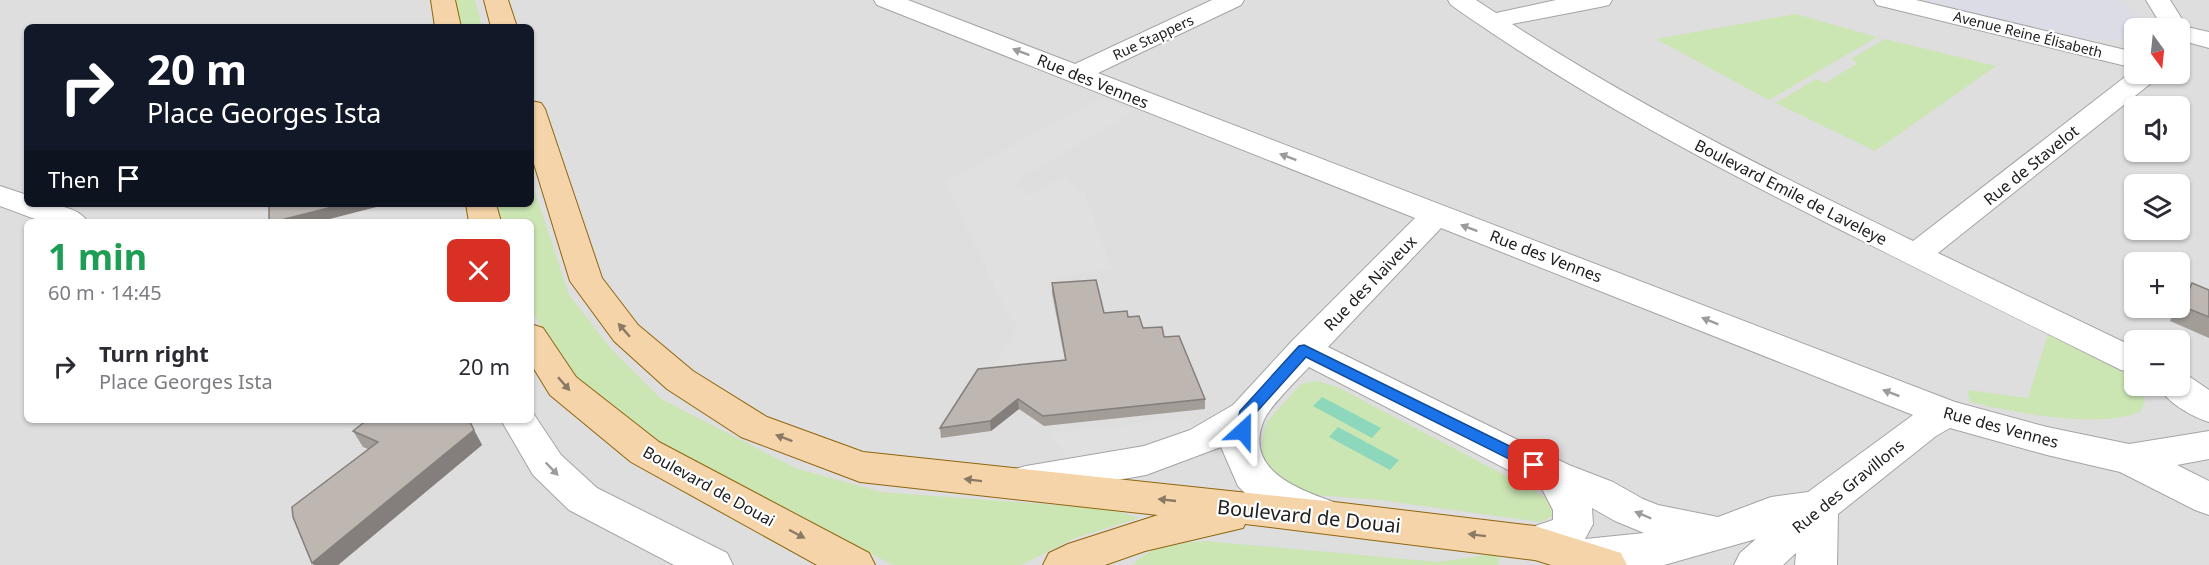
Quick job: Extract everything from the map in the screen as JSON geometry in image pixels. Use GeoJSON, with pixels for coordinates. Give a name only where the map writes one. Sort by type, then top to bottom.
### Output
{"type":"FeatureCollection","features":[{"type":"Feature","properties":{"kind":"main road"},"geometry":{"type":"LineString","coordinates":[[442,0],[447,24]]}},
{"type":"Feature","properties":{"kind":"main road"},"geometry":{"type":"LineString","coordinates":[[496,0],[503,24]]}},
{"type":"Feature","properties":{"kind":"main road","name":"Boulevard de Douai"},"geometry":{"type":"LineString","coordinates":[[534,118],[586,280],[626,333],[680,380],[754,427],[860,467],[1334,518],[1535,543],[1590,562]]}},
{"type":"Feature","properties":{"kind":"main road","name":"Boulevard de Douai"},"geometry":{"type":"LineString","coordinates":[[534,341],[563,386],[645,452],[854,565]]}},
{"type":"Feature","properties":{"kind":"main road"},"geometry":{"type":"LineString","coordinates":[[1064,565],[1082,556],[1119,552],[1202,521],[1267,511]]}},
{"type":"Feature","properties":{"kind":"street","name":"Rue des Vennes"},"geometry":{"type":"LineString","coordinates":[[886,0],[1946,413],[2047,441],[2129,459],[2209,499]]}},
{"type":"Feature","properties":{"kind":"street","name":"Rue Stappers"},"geometry":{"type":"LineString","coordinates":[[1075,74],[1232,0]]}},
{"type":"Feature","properties":{"kind":"street","name":"Boulevard Emile de Laveleye"},"geometry":{"type":"LineString","coordinates":[[1460,0],[1606,94],[1702,148],[2124,356]]}},
{"type":"Feature","properties":{"kind":"street"},"geometry":{"type":"LineString","coordinates":[[1491,22],[1540,10],[1600,0]]}},
{"type":"Feature","properties":{"kind":"street","name":"Avenue Reine Élisabeth"},"geometry":{"type":"LineString","coordinates":[[1886,0],[2124,58]]}},
{"type":"Feature","properties":{"kind":"street"},"geometry":{"type":"LineString","coordinates":[[2158,0],[2169,18]]}},
{"type":"Feature","properties":{"kind":"street"},"geometry":{"type":"LineString","coordinates":[[2190,35],[2209,40]]}},
{"type":"Feature","properties":{"kind":"street","name":"Rue de Stavelot"},"geometry":{"type":"LineString","coordinates":[[1915,255],[2133,84]]}},
{"type":"Feature","properties":{"kind":"street"},"geometry":{"type":"LineString","coordinates":[[0,195],[24,204]]}},
{"type":"Feature","properties":{"kind":"street"},"geometry":{"type":"LineString","coordinates":[[32,207],[64,219]]}},
{"type":"Feature","properties":{"kind":"street","name":"Rue des Naiveux"},"geometry":{"type":"LineString","coordinates":[[1246,415],[1304,350],[1436,215]]}},
{"type":"Feature","properties":{"kind":"street"},"geometry":{"type":"LineString","coordinates":[[1304,350],[1556,476],[1580,484],[1653,520],[1720,534]]}},
{"type":"Feature","properties":{"kind":"street"},"geometry":{"type":"LineString","coordinates":[[2190,395],[2209,408]]}},
{"type":"Feature","properties":{"kind":"street","name":"Rue des Gravillons"},"geometry":{"type":"LineString","coordinates":[[1755,565],[1818,507],[1923,426],[1946,413]]}},
{"type":"Feature","properties":{"kind":"street"},"geometry":{"type":"LineString","coordinates":[[1246,415],[1240,447],[1252,474],[1266,489],[1288,502],[1334,518]]}},
{"type":"Feature","properties":{"kind":"street","name":"Boulevard de Douai"},"geometry":{"type":"LineString","coordinates":[[1008,484],[1146,460],[1203,440],[1246,415]]}},
{"type":"Feature","properties":{"kind":"street"},"geometry":{"type":"LineString","coordinates":[[522,423],[547,465],[583,499],[712,565]]}},
{"type":"Feature","properties":{"kind":"street"},"geometry":{"type":"LineString","coordinates":[[2129,459],[2209,445]]}},
{"type":"Feature","properties":{"kind":"street"},"geometry":{"type":"LineString","coordinates":[[1535,543],[1564,536],[1573,524],[1573,510],[1556,476]]}},
{"type":"Feature","properties":{"kind":"street"},"geometry":{"type":"LineString","coordinates":[[1590,562],[1664,548],[1720,534],[1740,528],[1771,513],[1818,507],[1816,565]]}},
{"type":"Feature","properties":{"kind":"shaded area"},"geometry":{"type":"Polygon","coordinates":[[[0,0],[2209,0],[2209,565],[0,565],[0,0]]]}},
{"type":"Feature","properties":{"kind":"shaded area"},"geometry":{"type":"Polygon","coordinates":[[[1911,0],[2120,0],[2140,18],[2124,18],[2124,38],[2079,39],[1911,0]]]}},
{"type":"Feature","properties":{"kind":"shaded area"},"geometry":{"type":"Polygon","coordinates":[[[1100,98],[1135,111],[1011,184],[1030,195],[1061,177],[1084,192],[1112,269],[1055,276],[1059,292],[1052,293],[1066,370],[987,378],[1018,327],[1008,314],[945,182],[1100,98]]]}},
{"type":"Feature","properties":{"kind":"shaded area"},"geometry":{"type":"Polygon","coordinates":[[[1186,419],[1203,440],[1079,472],[1048,433],[1186,419]]]}},
{"type":"Feature","properties":{"kind":"green space"},"geometry":{"type":"Polygon","coordinates":[[[453,0],[475,0],[481,24],[457,24],[453,0]]]}},
{"type":"Feature","properties":{"kind":"green space"},"geometry":{"type":"Polygon","coordinates":[[[1796,14],[1877,37],[1769,100],[1656,39],[1796,14]]]}},
{"type":"Feature","properties":{"kind":"green space"},"geometry":{"type":"Polygon","coordinates":[[[1885,39],[1996,66],[1875,151],[1776,103],[1816,79],[1825,83],[1858,63],[1851,59],[1885,39]]]}},
{"type":"Feature","properties":{"kind":"green space"},"geometry":{"type":"Polygon","coordinates":[[[534,189],[569,295],[612,350],[661,399],[795,468],[881,492],[1110,509],[1139,518],[1075,538],[1021,565],[893,565],[634,430],[564,367],[534,314],[534,219],[496,219],[494,207],[534,207],[534,189]]]}},
{"type":"Feature","properties":{"kind":"green space"},"geometry":{"type":"Polygon","coordinates":[[[2049,331],[2124,368],[2124,396],[2143,396],[2145,402],[2140,412],[2122,417],[2056,418],[1970,402],[1967,390],[2028,398],[2049,331]]]}},
{"type":"Feature","properties":{"kind":"green space"},"geometry":{"type":"Polygon","coordinates":[[[1318,381],[1337,387],[1533,490],[1553,503],[1556,515],[1540,522],[1380,500],[1304,494],[1282,484],[1263,460],[1262,442],[1266,423],[1301,384],[1318,381]]]}},
{"type":"Feature","properties":{"kind":"green space"},"geometry":{"type":"Polygon","coordinates":[[[1322,397],[1381,428],[1372,438],[1313,406],[1322,397]]]}},
{"type":"Feature","properties":{"kind":"green space"},"geometry":{"type":"Polygon","coordinates":[[[1338,427],[1399,460],[1390,470],[1329,437],[1338,427]]]}},
{"type":"Feature","properties":{"kind":"green space"},"geometry":{"type":"Polygon","coordinates":[[[1206,541],[1438,562],[1501,553],[1498,565],[1133,565],[1149,552],[1166,546],[1206,541]]]}},
{"type":"Feature","properties":{"kind":"building"},"geometry":{"type":"Polygon","coordinates":[[[269,207],[332,207],[285,219],[269,219],[269,207]]]}},
{"type":"Feature","properties":{"kind":"building"},"geometry":{"type":"Polygon","coordinates":[[[1096,280],[1104,313],[1127,311],[1128,317],[1139,316],[1143,328],[1162,327],[1164,337],[1179,336],[1205,399],[1043,416],[1018,399],[990,421],[940,428],[978,369],[1066,360],[1052,283],[1096,280]]]}},
{"type":"Feature","properties":{"kind":"building"},"geometry":{"type":"Polygon","coordinates":[[[2192,283],[2209,290],[2209,317],[2190,309],[2192,283]]]}},
{"type":"Feature","properties":{"kind":"building"},"geometry":{"type":"Polygon","coordinates":[[[363,423],[470,423],[474,430],[312,563],[293,517],[292,507],[378,442],[353,431],[363,423]]]}},
{"type":"Feature","properties":{"kind":"route"},"geometry":{"type":"LineString","coordinates":[[1243,431],[1246,415],[1304,350],[1534,465]]}}]}
